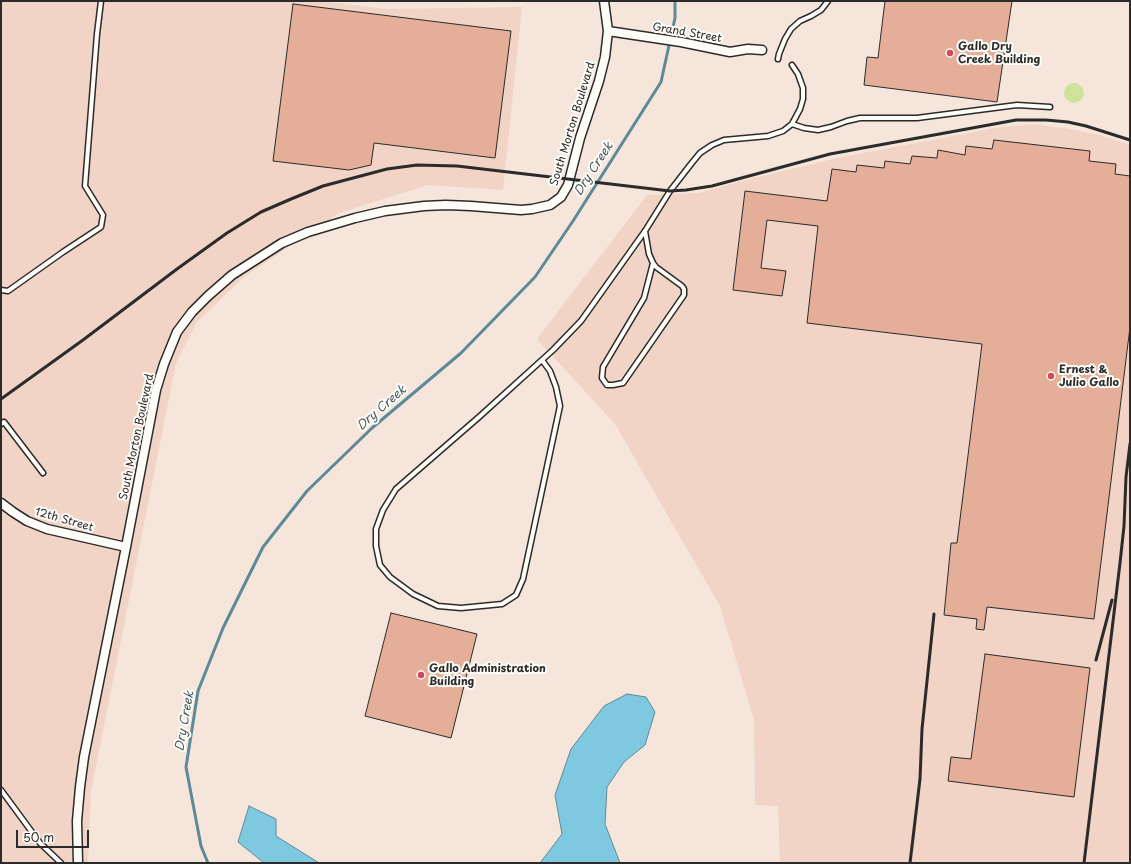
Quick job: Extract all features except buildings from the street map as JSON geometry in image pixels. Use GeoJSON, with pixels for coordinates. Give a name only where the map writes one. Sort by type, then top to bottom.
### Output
{"type":"FeatureCollection","features":[{"type":"Feature","properties":{"kind":"street","name":"South Morton Boulevard"},"geometry":{"type":"LineString","coordinates":[[78,863],[77,821],[84,757],[156,390],[164,364],[177,332],[192,312],[232,275],[282,243],[308,232],[331,224],[385,211],[446,205],[521,210],[542,207],[561,197],[568,185],[580,138],[599,81],[605,57],[608,31],[604,1]]}},
{"type":"Feature","properties":{"kind":"street","name":"Grand Street"},"geometry":{"type":"LineString","coordinates":[[608,31],[633,34],[730,52],[748,49],[762,50]]}},
{"type":"Feature","properties":{"kind":"street","name":"12th Street"},"geometry":{"type":"LineString","coordinates":[[1,503],[27,521],[47,529],[126,547]]}},
{"type":"Feature","properties":{"kind":"lane"},"geometry":{"type":"LineString","coordinates":[[1,290],[8,291],[101,227],[103,215],[85,186],[96,42],[101,1]]}},
{"type":"Feature","properties":{"kind":"lane"},"geometry":{"type":"LineString","coordinates":[[778,59],[790,29],[800,21],[821,10],[828,1]]}},
{"type":"Feature","properties":{"kind":"lane"},"geometry":{"type":"LineString","coordinates":[[542,360],[550,371],[556,387],[560,406],[523,579],[516,595],[502,604],[461,608],[438,606],[413,594],[390,577],[380,565],[376,546],[376,529],[383,510],[396,489],[542,360],[581,321],[645,231],[674,186],[700,153],[712,145],[724,140],[768,136],[783,131],[792,124],[803,99],[803,88],[798,74],[792,65]]}},
{"type":"Feature","properties":{"kind":"lane"},"geometry":{"type":"LineString","coordinates":[[792,124],[818,130],[860,118],[917,118],[1017,105],[1050,107]]}},
{"type":"Feature","properties":{"kind":"lane"},"geometry":{"type":"LineString","coordinates":[[645,231],[649,254],[653,263],[656,267],[682,286],[684,289],[684,295],[623,383],[607,385],[602,378],[603,367],[644,298],[653,263]]}},
{"type":"Feature","properties":{"kind":"lane"},"geometry":{"type":"LineString","coordinates":[[1,424],[4,422],[43,473]]}},
{"type":"Feature","properties":{"kind":"lane"},"geometry":{"type":"LineString","coordinates":[[1,790],[40,843],[61,863]]}},
{"type":"Feature","properties":{"kind":"shaded area"},"geometry":{"type":"Polygon","coordinates":[[[1,1],[321,1],[387,9],[522,7],[503,190],[428,185],[339,213],[244,277],[197,322],[176,363],[91,791],[88,863],[1,863],[1,1]]]}},
{"type":"Feature","properties":{"kind":"shaded area"},"geometry":{"type":"Polygon","coordinates":[[[1034,124],[1100,135],[1130,145],[1130,863],[780,863],[778,806],[755,805],[754,720],[720,606],[615,424],[537,339],[647,195],[699,193],[841,157],[995,128],[1034,124]]]}},
{"type":"Feature","properties":{"kind":"green space"},"geometry":{"type":"Polygon","coordinates":[[[1074,83],[1081,86],[1084,93],[1081,100],[1074,103],[1067,100],[1064,93],[1067,86],[1074,83]]]}},
{"type":"Feature","properties":{"kind":"water"},"geometry":{"type":"Polygon","coordinates":[[[627,694],[646,697],[655,712],[645,745],[624,762],[607,787],[605,824],[620,863],[540,863],[562,834],[555,795],[571,749],[604,706],[627,694]]]}},
{"type":"Feature","properties":{"kind":"water"},"geometry":{"type":"Polygon","coordinates":[[[249,806],[276,819],[276,836],[319,863],[264,863],[238,842],[249,806]]]}},
{"type":"Feature","properties":{"kind":"waterway","name":"Dry Creek"},"geometry":{"type":"LineString","coordinates":[[208,863],[201,846],[186,767],[198,691],[223,628],[263,547],[307,491],[372,428],[461,353],[535,277],[573,221],[661,82],[675,18],[675,1]]}},
{"type":"Feature","properties":{"kind":"railway"},"geometry":{"type":"LineString","coordinates":[[1,399],[227,233],[261,212],[323,186],[387,169],[417,165],[457,166],[670,191],[712,186],[830,154],[1016,120],[1068,122],[1130,140]]}},
{"type":"Feature","properties":{"kind":"railway"},"geometry":{"type":"LineString","coordinates":[[1084,863],[1120,563],[1124,526],[1126,477],[1130,444]]}},
{"type":"Feature","properties":{"kind":"railway"},"geometry":{"type":"LineString","coordinates":[[1096,660],[1112,600]]}},
{"type":"Feature","properties":{"kind":"railway"},"geometry":{"type":"LineString","coordinates":[[910,863],[920,779],[922,729],[934,614]]}},
{"type":"Feature","properties":{"kind":"place","name":"Gallo Dry Creek Building"},"geometry":{"type":"Point","coordinates":[950,53]}},
{"type":"Feature","properties":{"kind":"place","name":"Ernest & Julio Gallo"},"geometry":{"type":"Point","coordinates":[1051,376]}},
{"type":"Feature","properties":{"kind":"place","name":"Gallo Administration Building"},"geometry":{"type":"Point","coordinates":[421,675]}}]}
